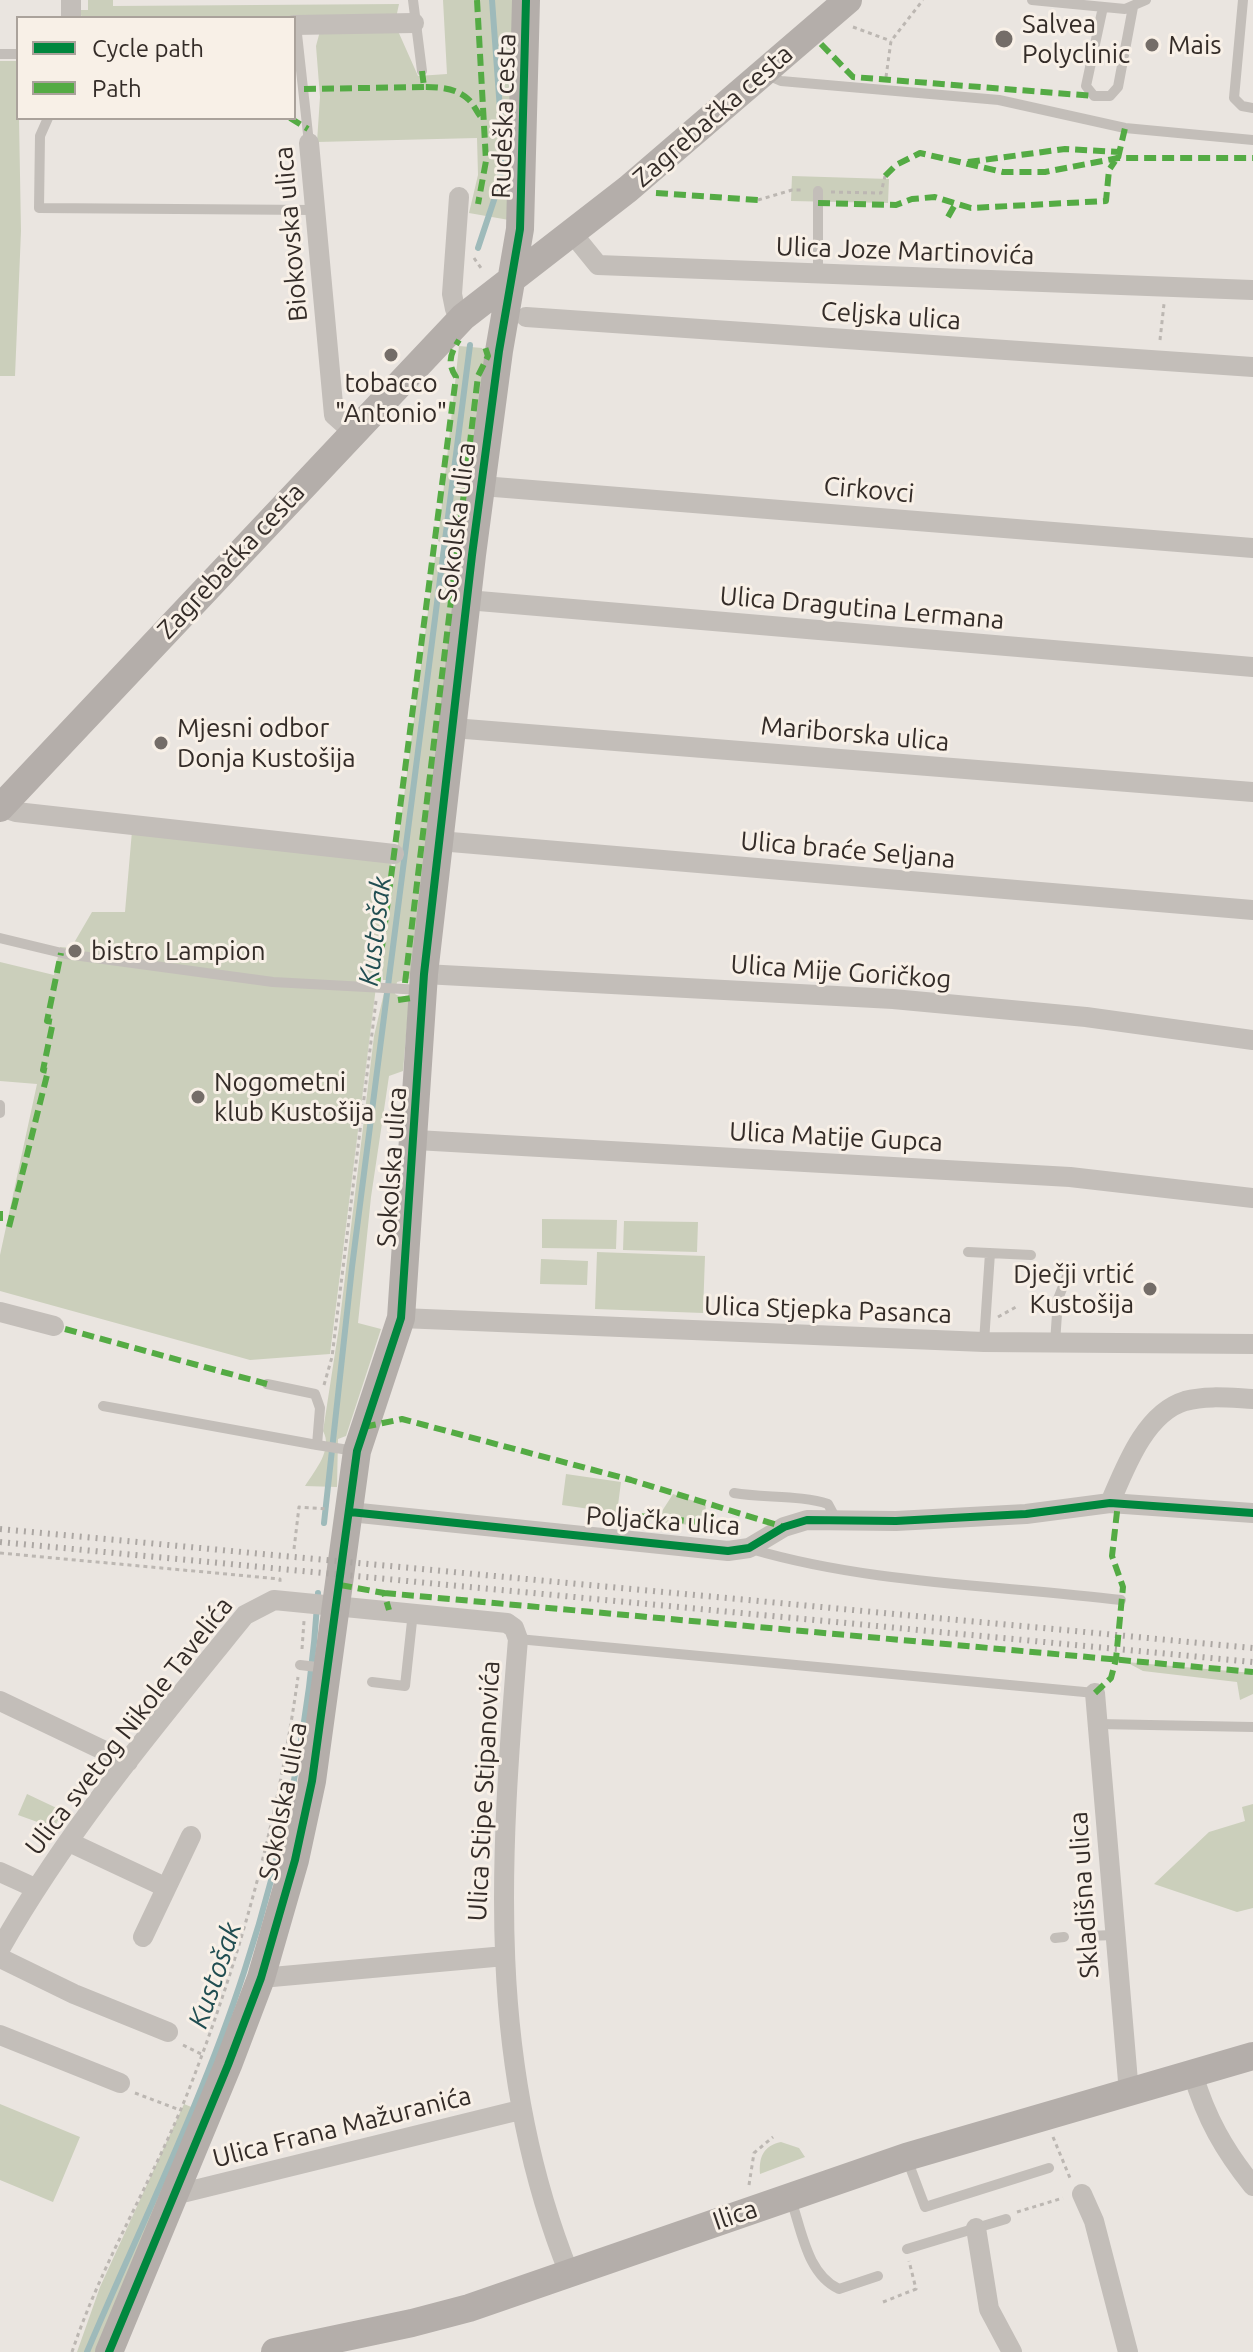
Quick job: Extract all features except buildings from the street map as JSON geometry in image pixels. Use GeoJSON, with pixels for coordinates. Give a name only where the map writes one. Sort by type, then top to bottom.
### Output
{"type":"FeatureCollection","features":[{"type":"Feature","properties":{"kind":"street","name":"Rudeška cesta"},"geometry":{"type":"LineString","coordinates":[[510,281],[520,229],[524,161],[526,0]]}},
{"type":"Feature","properties":{"kind":"street","name":"Zagrebačka cesta"},"geometry":{"type":"LineString","coordinates":[[394,854],[1,808],[352,431],[463,317],[572,233],[763,73],[846,12]]}},
{"type":"Feature","properties":{"kind":"street"},"geometry":{"type":"LineString","coordinates":[[296,25],[414,23]]}},
{"type":"Feature","properties":{"kind":"street","name":"Biokovska ulica"},"geometry":{"type":"LineString","coordinates":[[309,143],[334,415],[352,431]]}},
{"type":"Feature","properties":{"kind":"street"},"geometry":{"type":"LineString","coordinates":[[459,197],[452,294],[455,309],[463,317]]}},
{"type":"Feature","properties":{"kind":"street","name":"Ulica Joze Martinovića"},"geometry":{"type":"LineString","coordinates":[[572,233],[598,265],[1252,290]]}},
{"type":"Feature","properties":{"kind":"street","name":"Sokolska ulica"},"geometry":{"type":"LineString","coordinates":[[109,2352],[178,2194],[261,1978],[305,1819],[312,1666],[320,1608],[350,1512],[350,1450],[401,1318],[416,1140],[416,984],[439,841],[467,600],[510,281]]}},
{"type":"Feature","properties":{"kind":"street","name":"Celjska ulica"},"geometry":{"type":"LineString","coordinates":[[526,317],[1253,367]]}},
{"type":"Feature","properties":{"kind":"street","name":"Cirkovci"},"geometry":{"type":"LineString","coordinates":[[482,486],[1253,548]]}},
{"type":"Feature","properties":{"kind":"street","name":"Ulica Dragutina Lermana"},"geometry":{"type":"LineString","coordinates":[[467,600],[1253,667]]}},
{"type":"Feature","properties":{"kind":"street","name":"Mariborska ulica"},"geometry":{"type":"LineString","coordinates":[[453,728],[1253,792]]}},
{"type":"Feature","properties":{"kind":"street","name":"Ulica braće Seljana"},"geometry":{"type":"LineString","coordinates":[[439,841],[1253,910]]}},
{"type":"Feature","properties":{"kind":"street","name":"Ulica Mije Goričkog"},"geometry":{"type":"LineString","coordinates":[[416,984],[893,999],[1086,1017],[1253,1040]]}},
{"type":"Feature","properties":{"kind":"street","name":"Ulica Matije Gupca"},"geometry":{"type":"LineString","coordinates":[[416,1140],[1070,1177],[1253,1198]]}},
{"type":"Feature","properties":{"kind":"street"},"geometry":{"type":"LineString","coordinates":[[0,1312],[54,1326]]}},
{"type":"Feature","properties":{"kind":"street","name":"Ulica Stjepka Pasanca"},"geometry":{"type":"LineString","coordinates":[[401,1318],[984,1342],[1253,1344]]}},
{"type":"Feature","properties":{"kind":"street"},"geometry":{"type":"LineString","coordinates":[[1110,1503],[1141,1439],[1164,1412],[1184,1401],[1202,1397],[1253,1399]]}},
{"type":"Feature","properties":{"kind":"street","name":"Poljačka ulica"},"geometry":{"type":"LineString","coordinates":[[350,1512],[728,1551],[749,1548],[784,1527],[807,1520],[896,1521],[1026,1514],[1110,1503],[1253,1513]]}},
{"type":"Feature","properties":{"kind":"street","name":"Ulica svetog Nikole Tavelića"},"geometry":{"type":"LineString","coordinates":[[0,1949],[35,1888],[128,1762],[245,1615],[270,1600],[320,1608]]}},
{"type":"Feature","properties":{"kind":"street","name":"Ulica Stipe Stipanovića"},"geometry":{"type":"LineString","coordinates":[[320,1608],[413,1612],[507,1623],[514,1628],[518,1639],[504,1813],[505,1956],[520,2110],[569,2273]]}},
{"type":"Feature","properties":{"kind":"street","name":"Skladišna ulica"},"geometry":{"type":"LineString","coordinates":[[1095,1693],[1113,1935],[1129,2093]]}},
{"type":"Feature","properties":{"kind":"street"},"geometry":{"type":"LineString","coordinates":[[0,1701],[128,1762]]}},
{"type":"Feature","properties":{"kind":"street"},"geometry":{"type":"LineString","coordinates":[[143,1937],[191,1836]]}},
{"type":"Feature","properties":{"kind":"street"},"geometry":{"type":"LineString","coordinates":[[69,1842],[165,1887]]}},
{"type":"Feature","properties":{"kind":"street"},"geometry":{"type":"LineString","coordinates":[[0,1872],[35,1888]]}},
{"type":"Feature","properties":{"kind":"street"},"geometry":{"type":"LineString","coordinates":[[261,1978],[505,1956]]}},
{"type":"Feature","properties":{"kind":"street"},"geometry":{"type":"LineString","coordinates":[[0,1958],[74,1994],[168,2032]]}},
{"type":"Feature","properties":{"kind":"street"},"geometry":{"type":"LineString","coordinates":[[0,2035],[120,2083]]}},
{"type":"Feature","properties":{"kind":"street","name":"Ilica"},"geometry":{"type":"LineString","coordinates":[[275,2352],[412,2323],[569,2273],[906,2157],[1253,2056]]}},
{"type":"Feature","properties":{"kind":"street"},"geometry":{"type":"LineString","coordinates":[[1193,2074],[1207,2118],[1223,2149],[1253,2186]]}},
{"type":"Feature","properties":{"kind":"street","name":"Ulica Frana Mažuranića"},"geometry":{"type":"LineString","coordinates":[[178,2194],[520,2110]]}},
{"type":"Feature","properties":{"kind":"street"},"geometry":{"type":"LineString","coordinates":[[1074,2190],[1094,2221],[1128,2352]]}},
{"type":"Feature","properties":{"kind":"street"},"geometry":{"type":"LineString","coordinates":[[976,2228],[989,2309],[1012,2352]]}},
{"type":"Feature","properties":{"kind":"lane"},"geometry":{"type":"LineString","coordinates":[[413,0],[422,71]]}},
{"type":"Feature","properties":{"kind":"lane"},"geometry":{"type":"LineString","coordinates":[[1032,0],[1103,7],[1133,7],[1146,0]]}},
{"type":"Feature","properties":{"kind":"lane"},"geometry":{"type":"LineString","coordinates":[[1243,0],[1234,98],[1242,106],[1253,108]]}},
{"type":"Feature","properties":{"kind":"lane"},"geometry":{"type":"LineString","coordinates":[[1103,7],[1086,86],[1094,96],[1110,96],[1118,87],[1133,7]]}},
{"type":"Feature","properties":{"kind":"lane","name":"Biokovska ulica"},"geometry":{"type":"LineString","coordinates":[[296,33],[309,143]]}},
{"type":"Feature","properties":{"kind":"lane"},"geometry":{"type":"LineString","coordinates":[[763,73],[781,81],[999,100],[1125,128],[1253,140]]}},
{"type":"Feature","properties":{"kind":"lane"},"geometry":{"type":"LineString","coordinates":[[47,120],[40,136],[39,208],[314,210]]}},
{"type":"Feature","properties":{"kind":"lane"},"geometry":{"type":"LineString","coordinates":[[818,191],[818,273]]}},
{"type":"Feature","properties":{"kind":"lane"},"geometry":{"type":"LineString","coordinates":[[0,938],[66,954],[273,982],[340,988],[416,984]]}},
{"type":"Feature","properties":{"kind":"lane"},"geometry":{"type":"LineString","coordinates":[[0,1105],[0,1113]]}},
{"type":"Feature","properties":{"kind":"lane"},"geometry":{"type":"LineString","coordinates":[[968,1252],[1031,1255]]}},
{"type":"Feature","properties":{"kind":"lane"},"geometry":{"type":"LineString","coordinates":[[984,1342],[990,1253]]}},
{"type":"Feature","properties":{"kind":"lane"},"geometry":{"type":"LineString","coordinates":[[1055,1344],[1058,1299],[1069,1271]]}},
{"type":"Feature","properties":{"kind":"lane"},"geometry":{"type":"LineString","coordinates":[[267,1384],[315,1394],[319,1402],[319,1446]]}},
{"type":"Feature","properties":{"kind":"lane"},"geometry":{"type":"LineString","coordinates":[[103,1406],[350,1450]]}},
{"type":"Feature","properties":{"kind":"lane"},"geometry":{"type":"LineString","coordinates":[[734,1493],[764,1499],[818,1500],[828,1504],[836,1519]]}},
{"type":"Feature","properties":{"kind":"lane"},"geometry":{"type":"LineString","coordinates":[[749,1548],[803,1564],[844,1570],[1121,1600]]}},
{"type":"Feature","properties":{"kind":"lane"},"geometry":{"type":"LineString","coordinates":[[372,1682],[405,1686],[413,1612]]}},
{"type":"Feature","properties":{"kind":"lane"},"geometry":{"type":"LineString","coordinates":[[518,1639],[1095,1693]]}},
{"type":"Feature","properties":{"kind":"lane"},"geometry":{"type":"LineString","coordinates":[[1098,1724],[1253,1727]]}},
{"type":"Feature","properties":{"kind":"lane"},"geometry":{"type":"LineString","coordinates":[[1089,1936],[1113,1935]]}},
{"type":"Feature","properties":{"kind":"lane"},"geometry":{"type":"LineString","coordinates":[[906,2157],[925,2207],[1049,2168]]}},
{"type":"Feature","properties":{"kind":"lane"},"geometry":{"type":"LineString","coordinates":[[790,2196],[816,2272],[825,2283],[839,2289],[878,2276]]}},
{"type":"Feature","properties":{"kind":"lane"},"geometry":{"type":"LineString","coordinates":[[907,2249],[1006,2219]]}},
{"type":"Feature","properties":{"kind":"path"},"geometry":{"type":"LineString","coordinates":[[886,80],[891,41],[923,0]]}},
{"type":"Feature","properties":{"kind":"path"},"geometry":{"type":"LineString","coordinates":[[846,12],[891,41]]}},
{"type":"Feature","properties":{"kind":"path"},"geometry":{"type":"LineString","coordinates":[[1158,360],[1166,287]]}},
{"type":"Feature","properties":{"kind":"path"},"geometry":{"type":"LineString","coordinates":[[319,1402],[332,1357],[379,985]]}},
{"type":"Feature","properties":{"kind":"path"},"geometry":{"type":"LineString","coordinates":[[294,1549],[299,1507],[313,1508]]}},
{"type":"Feature","properties":{"kind":"path"},"geometry":{"type":"LineString","coordinates":[[0,1553],[280,1579],[279,1592]]}},
{"type":"Feature","properties":{"kind":"path"},"geometry":{"type":"LineString","coordinates":[[72,2352],[204,2055],[242,1950],[312,1666],[320,1608]]}},
{"type":"Feature","properties":{"kind":"path"},"geometry":{"type":"LineString","coordinates":[[120,2083],[119,2087],[180,2110]]}},
{"type":"Feature","properties":{"kind":"path"},"geometry":{"type":"LineString","coordinates":[[749,2185],[754,2153],[758,2146],[773,2137]]}},
{"type":"Feature","properties":{"kind":"path"},"geometry":{"type":"LineString","coordinates":[[1006,2219],[1005,2216],[1074,2190],[1053,2137]]}},
{"type":"Feature","properties":{"kind":"path"},"geometry":{"type":"LineString","coordinates":[[883,2302],[916,2289],[907,2249]]}},
{"type":"Feature","properties":{"kind":"green space"},"geometry":{"type":"Polygon","coordinates":[[[88,0],[113,0],[113,6],[399,4],[396,18],[82,16],[77,10],[88,10],[88,0]]]}},
{"type":"Feature","properties":{"kind":"green space"},"geometry":{"type":"Polygon","coordinates":[[[443,0],[517,0],[509,220],[469,213],[478,175],[477,138],[317,142],[320,97],[316,46],[320,31],[398,31],[418,76],[447,74],[443,0]]]}},
{"type":"Feature","properties":{"kind":"green space"},"geometry":{"type":"Polygon","coordinates":[[[0,61],[16,61],[21,231],[15,376],[0,376],[0,61]]]}},
{"type":"Feature","properties":{"kind":"green space"},"geometry":{"type":"Polygon","coordinates":[[[792,176],[889,179],[888,203],[791,201],[792,176]]]}},
{"type":"Feature","properties":{"kind":"green space"},"geometry":{"type":"Polygon","coordinates":[[[459,346],[482,348],[489,360],[459,551],[459,545],[451,544],[450,559],[460,560],[412,978],[397,982],[395,994],[409,1001],[403,1071],[389,1076],[371,1197],[358,1323],[381,1329],[346,1436],[338,1439],[337,1487],[305,1486],[322,1459],[326,1445],[323,1431],[339,1327],[374,1036],[387,980],[383,980],[382,966],[435,557],[440,557],[442,543],[438,541],[459,346]]]}},
{"type":"Feature","properties":{"kind":"green space","name":"Nogometni klub Kustošija"},"geometry":{"type":"Polygon","coordinates":[[[132,831],[392,859],[330,1354],[250,1360],[0,1291],[0,1255],[37,1084],[0,1081],[0,962],[54,975],[60,947],[71,948],[92,912],[125,912],[132,831]]]}},
{"type":"Feature","properties":{"kind":"green space"},"geometry":{"type":"Polygon","coordinates":[[[542,1219],[617,1220],[616,1249],[542,1248],[542,1219]]]}},
{"type":"Feature","properties":{"kind":"green space"},"geometry":{"type":"Polygon","coordinates":[[[624,1221],[698,1222],[697,1252],[623,1250],[624,1221]]]}},
{"type":"Feature","properties":{"kind":"green space"},"geometry":{"type":"Polygon","coordinates":[[[597,1252],[705,1256],[703,1313],[595,1309],[597,1252]]]}},
{"type":"Feature","properties":{"kind":"green space"},"geometry":{"type":"Polygon","coordinates":[[[541,1259],[588,1261],[587,1285],[540,1284],[541,1259]]]}},
{"type":"Feature","properties":{"kind":"green space"},"geometry":{"type":"Polygon","coordinates":[[[566,1474],[621,1482],[617,1513],[562,1505],[566,1474]]]}},
{"type":"Feature","properties":{"kind":"green space"},"geometry":{"type":"Polygon","coordinates":[[[673,1494],[706,1505],[704,1526],[655,1522],[673,1494]]]}},
{"type":"Feature","properties":{"kind":"green space"},"geometry":{"type":"Polygon","coordinates":[[[1126,1662],[1253,1673],[1253,1694],[1240,1700],[1237,1682],[1143,1671],[1126,1662]]]}},
{"type":"Feature","properties":{"kind":"green space"},"geometry":{"type":"Polygon","coordinates":[[[27,1794],[63,1811],[54,1828],[18,1815],[27,1794]]]}},
{"type":"Feature","properties":{"kind":"green space"},"geometry":{"type":"Polygon","coordinates":[[[1253,1804],[1253,1908],[1237,1912],[1154,1884],[1209,1832],[1245,1821],[1242,1807],[1253,1804]]]}},
{"type":"Feature","properties":{"kind":"green space"},"geometry":{"type":"Polygon","coordinates":[[[0,2104],[80,2137],[53,2202],[0,2180],[0,2104]]]}},
{"type":"Feature","properties":{"kind":"green space"},"geometry":{"type":"Polygon","coordinates":[[[184,2104],[201,2111],[97,2352],[77,2352],[100,2287],[184,2104]]]}},
{"type":"Feature","properties":{"kind":"green space"},"geometry":{"type":"Polygon","coordinates":[[[781,2142],[799,2148],[805,2157],[760,2174],[763,2153],[781,2142]]]}},
{"type":"Feature","properties":{"kind":"waterway","name":"Kustošak"},"geometry":{"type":"LineString","coordinates":[[478,248],[500,182],[502,137],[492,0]]}},
{"type":"Feature","properties":{"kind":"waterway","name":"Kustošak"},"geometry":{"type":"LineString","coordinates":[[324,1523],[352,1267],[470,345]]}},
{"type":"Feature","properties":{"kind":"waterway","name":"Kustošak"},"geometry":{"type":"LineString","coordinates":[[87,2352],[170,2164],[244,1972],[271,1879],[293,1785],[309,1689],[318,1593]]}},
{"type":"Feature","properties":{"kind":"railway"},"geometry":{"type":"LineString","coordinates":[[0,1529],[1253,1648]]}},
{"type":"Feature","properties":{"kind":"railway"},"geometry":{"type":"LineString","coordinates":[[0,1542],[1253,1662]]}},
{"type":"Feature","properties":{"kind":"marked path"},"geometry":{"type":"LineString","coordinates":[[477,0],[486,161],[478,204]]}},
{"type":"Feature","properties":{"kind":"marked path"},"geometry":{"type":"LineString","coordinates":[[821,44],[853,77],[1094,96]]}},
{"type":"Feature","properties":{"kind":"marked path"},"geometry":{"type":"LineString","coordinates":[[422,71],[424,87],[458,92],[470,101],[484,120]]}},
{"type":"Feature","properties":{"kind":"marked path"},"geometry":{"type":"LineString","coordinates":[[304,89],[424,87]]}},
{"type":"Feature","properties":{"kind":"marked path"},"geometry":{"type":"LineString","coordinates":[[293,120],[308,129]]}},
{"type":"Feature","properties":{"kind":"marked path"},"geometry":{"type":"LineString","coordinates":[[1118,158],[1125,128]]}},
{"type":"Feature","properties":{"kind":"marked path"},"geometry":{"type":"LineString","coordinates":[[968,162],[1065,149],[1119,152]]}},
{"type":"Feature","properties":{"kind":"marked path"},"geometry":{"type":"LineString","coordinates":[[885,176],[896,165],[920,153],[1003,172],[1045,172],[1118,158],[1253,158]]}},
{"type":"Feature","properties":{"kind":"marked path"},"geometry":{"type":"LineString","coordinates":[[818,203],[896,205],[912,199],[935,197],[971,208],[1106,201],[1109,170],[1115,161]]}},
{"type":"Feature","properties":{"kind":"marked path"},"geometry":{"type":"LineString","coordinates":[[656,193],[758,200]]}},
{"type":"Feature","properties":{"kind":"marked path"},"geometry":{"type":"LineString","coordinates":[[948,217],[956,203]]}},
{"type":"Feature","properties":{"kind":"marked path"},"geometry":{"type":"LineString","coordinates":[[377,985],[456,377],[451,358],[459,340]]}},
{"type":"Feature","properties":{"kind":"marked path"},"geometry":{"type":"LineString","coordinates":[[405,983],[478,376],[488,356],[485,347]]}},
{"type":"Feature","properties":{"kind":"marked path"},"geometry":{"type":"LineString","coordinates":[[9,1227],[48,1071],[43,1070],[53,1022],[47,1021],[61,953]]}},
{"type":"Feature","properties":{"kind":"marked path"},"geometry":{"type":"LineString","coordinates":[[398,1000],[411,998]]}},
{"type":"Feature","properties":{"kind":"marked path"},"geometry":{"type":"LineString","coordinates":[[0,1211],[0,1221]]}},
{"type":"Feature","properties":{"kind":"marked path"},"geometry":{"type":"LineString","coordinates":[[65,1329],[267,1384]]}},
{"type":"Feature","properties":{"kind":"marked path"},"geometry":{"type":"LineString","coordinates":[[364,1427],[402,1419],[631,1480],[784,1527]]}},
{"type":"Feature","properties":{"kind":"marked path"},"geometry":{"type":"LineString","coordinates":[[1095,1693],[1111,1678],[1116,1659],[1123,1587],[1112,1556],[1118,1503]]}},
{"type":"Feature","properties":{"kind":"marked path"},"geometry":{"type":"LineString","coordinates":[[618,1514],[709,1523],[716,1505]]}},
{"type":"Feature","properties":{"kind":"marked path"},"geometry":{"type":"LineString","coordinates":[[340,1585],[384,1593],[389,1610]]}},
{"type":"Feature","properties":{"kind":"marked path"},"geometry":{"type":"LineString","coordinates":[[384,1593],[1253,1672]]}},
{"type":"Feature","properties":{"kind":"cycle path"},"geometry":{"type":"LineString","coordinates":[[109,2352],[261,1978],[295,1860],[312,1781],[357,1451],[401,1318],[424,974],[472,555],[499,351],[520,229],[526,0]]}},
{"type":"Feature","properties":{"kind":"cycle path"},"geometry":{"type":"LineString","coordinates":[[350,1512],[728,1551],[749,1548],[784,1527],[807,1520],[896,1521],[1026,1514],[1110,1503],[1253,1513]]}},
{"type":"Feature","properties":{"kind":"place","name":"Salvea Polyclinic"},"geometry":{"type":"Point","coordinates":[1004,39]}},
{"type":"Feature","properties":{"kind":"place","name":"Mais"},"geometry":{"type":"Point","coordinates":[1152,45]}},
{"type":"Feature","properties":{"kind":"place","name":"tobacco \"Antonio\""},"geometry":{"type":"Point","coordinates":[391,355]}},
{"type":"Feature","properties":{"kind":"place","name":"Mjesni odbor Donja Kustošija"},"geometry":{"type":"Point","coordinates":[161,743]}},
{"type":"Feature","properties":{"kind":"place","name":"bistro Lampion"},"geometry":{"type":"Point","coordinates":[75,951]}},
{"type":"Feature","properties":{"kind":"place","name":"Nogometni klub Kustošija"},"geometry":{"type":"Point","coordinates":[198,1097]}},
{"type":"Feature","properties":{"kind":"place","name":"Dječji vrtić Kustošija"},"geometry":{"type":"Point","coordinates":[1150,1289]}}]}
